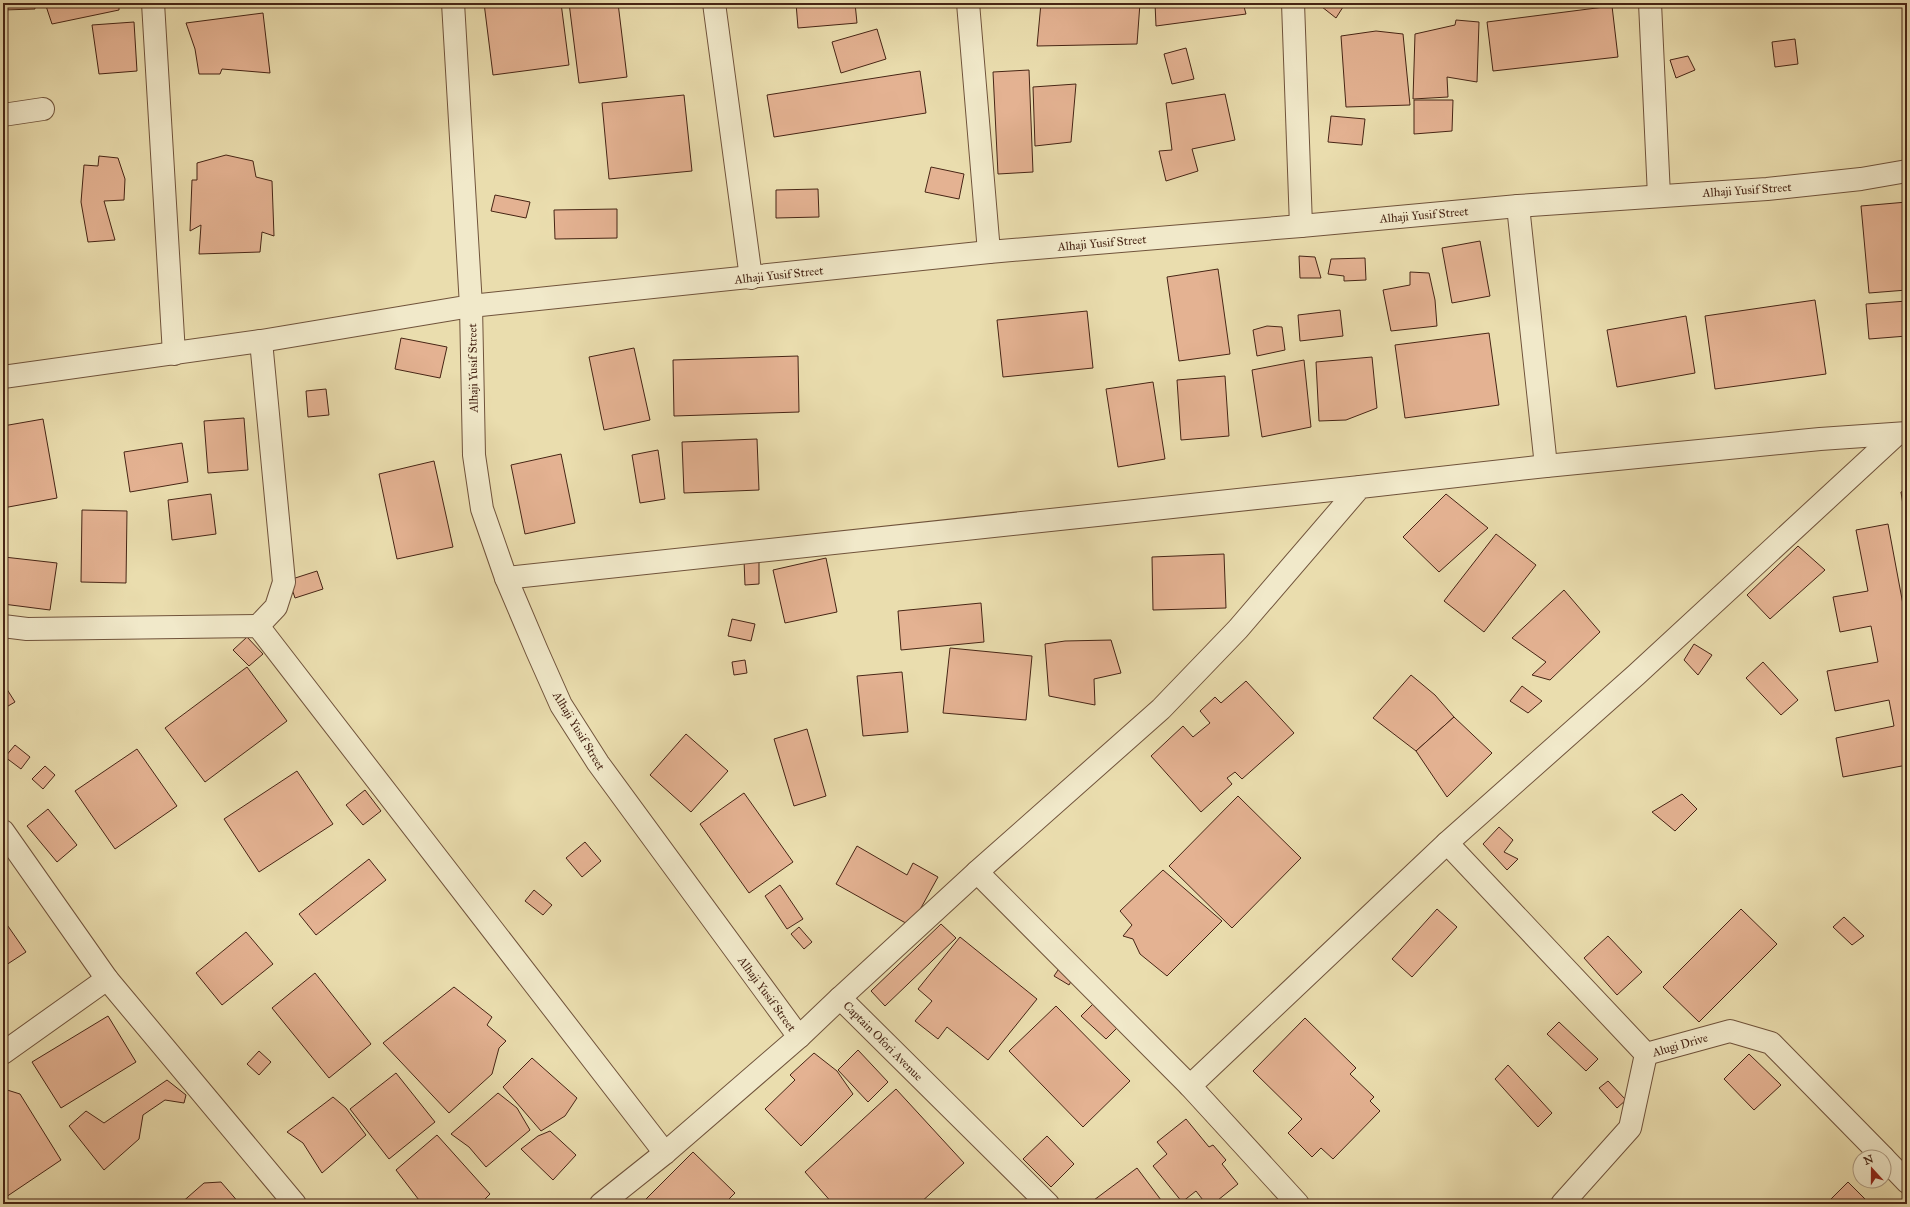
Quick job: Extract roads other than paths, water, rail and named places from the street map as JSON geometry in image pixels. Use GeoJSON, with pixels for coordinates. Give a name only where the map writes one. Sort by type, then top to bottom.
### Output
{"type":"FeatureCollection","features":[{"type":"Feature","properties":{"kind":"street"},"geometry":{"type":"LineString","coordinates":[[153,3],[174,354]]}},
{"type":"Feature","properties":{"kind":"street"},"geometry":{"type":"LineString","coordinates":[[3,377],[261,341],[471,306],[453,3]]}},
{"type":"Feature","properties":{"kind":"street"},"geometry":{"type":"LineString","coordinates":[[714,3],[751,278]]}},
{"type":"Feature","properties":{"kind":"street"},"geometry":{"type":"LineString","coordinates":[[968,3],[989,252]]}},
{"type":"Feature","properties":{"kind":"street"},"geometry":{"type":"LineString","coordinates":[[1293,3],[1301,226]]}},
{"type":"Feature","properties":{"kind":"street"},"geometry":{"type":"LineString","coordinates":[[1650,3],[1659,196]]}},
{"type":"Feature","properties":{"kind":"street"},"geometry":{"type":"LineString","coordinates":[[3,115],[43,109]]}},
{"type":"Feature","properties":{"kind":"street","name":"Alhaji Yusif Street"},"geometry":{"type":"LineString","coordinates":[[799,1037],[598,763],[561,705],[506,578],[482,509],[474,455],[471,306],[989,252],[1518,206],[1767,189],[1861,179],[1907,171]]}},
{"type":"Feature","properties":{"kind":"street"},"geometry":{"type":"LineString","coordinates":[[1518,206],[1546,466]]}},
{"type":"Feature","properties":{"kind":"street"},"geometry":{"type":"LineString","coordinates":[[3,626],[27,629],[258,626],[276,607],[284,582],[261,341]]}},
{"type":"Feature","properties":{"kind":"street"},"geometry":{"type":"LineString","coordinates":[[506,578],[1546,466],[1820,438],[1902,433]]}},
{"type":"Feature","properties":{"kind":"street"},"geometry":{"type":"LineString","coordinates":[[1190,1086],[1447,843],[1636,675],[1902,433]]}},
{"type":"Feature","properties":{"kind":"street"},"geometry":{"type":"LineString","coordinates":[[840,998],[977,872],[1161,709],[1238,629],[1360,487]]}},
{"type":"Feature","properties":{"kind":"street"},"geometry":{"type":"LineString","coordinates":[[258,626],[665,1153]]}},
{"type":"Feature","properties":{"kind":"street"},"geometry":{"type":"LineString","coordinates":[[3,831],[107,979],[295,1204]]}},
{"type":"Feature","properties":{"kind":"street","name":"Alugi Drive"},"geometry":{"type":"LineString","coordinates":[[1447,843],[1646,1054],[1730,1030],[1771,1042],[1874,1149]]}},
{"type":"Feature","properties":{"kind":"street"},"geometry":{"type":"LineString","coordinates":[[977,872],[1190,1086],[1298,1204]]}},
{"type":"Feature","properties":{"kind":"street"},"geometry":{"type":"LineString","coordinates":[[3,1053],[107,979]]}},
{"type":"Feature","properties":{"kind":"street","name":"Captain Ofori Avenue"},"geometry":{"type":"LineString","coordinates":[[601,1204],[665,1153],[799,1037],[840,998],[1048,1204]]}},
{"type":"Feature","properties":{"kind":"street"},"geometry":{"type":"LineString","coordinates":[[1562,1204],[1630,1128],[1646,1054]]}},
{"type":"Feature","properties":{"kind":"street","name":"Alugi Drive"},"geometry":{"type":"LineString","coordinates":[[1892,1167],[1907,1182]]}}]}
